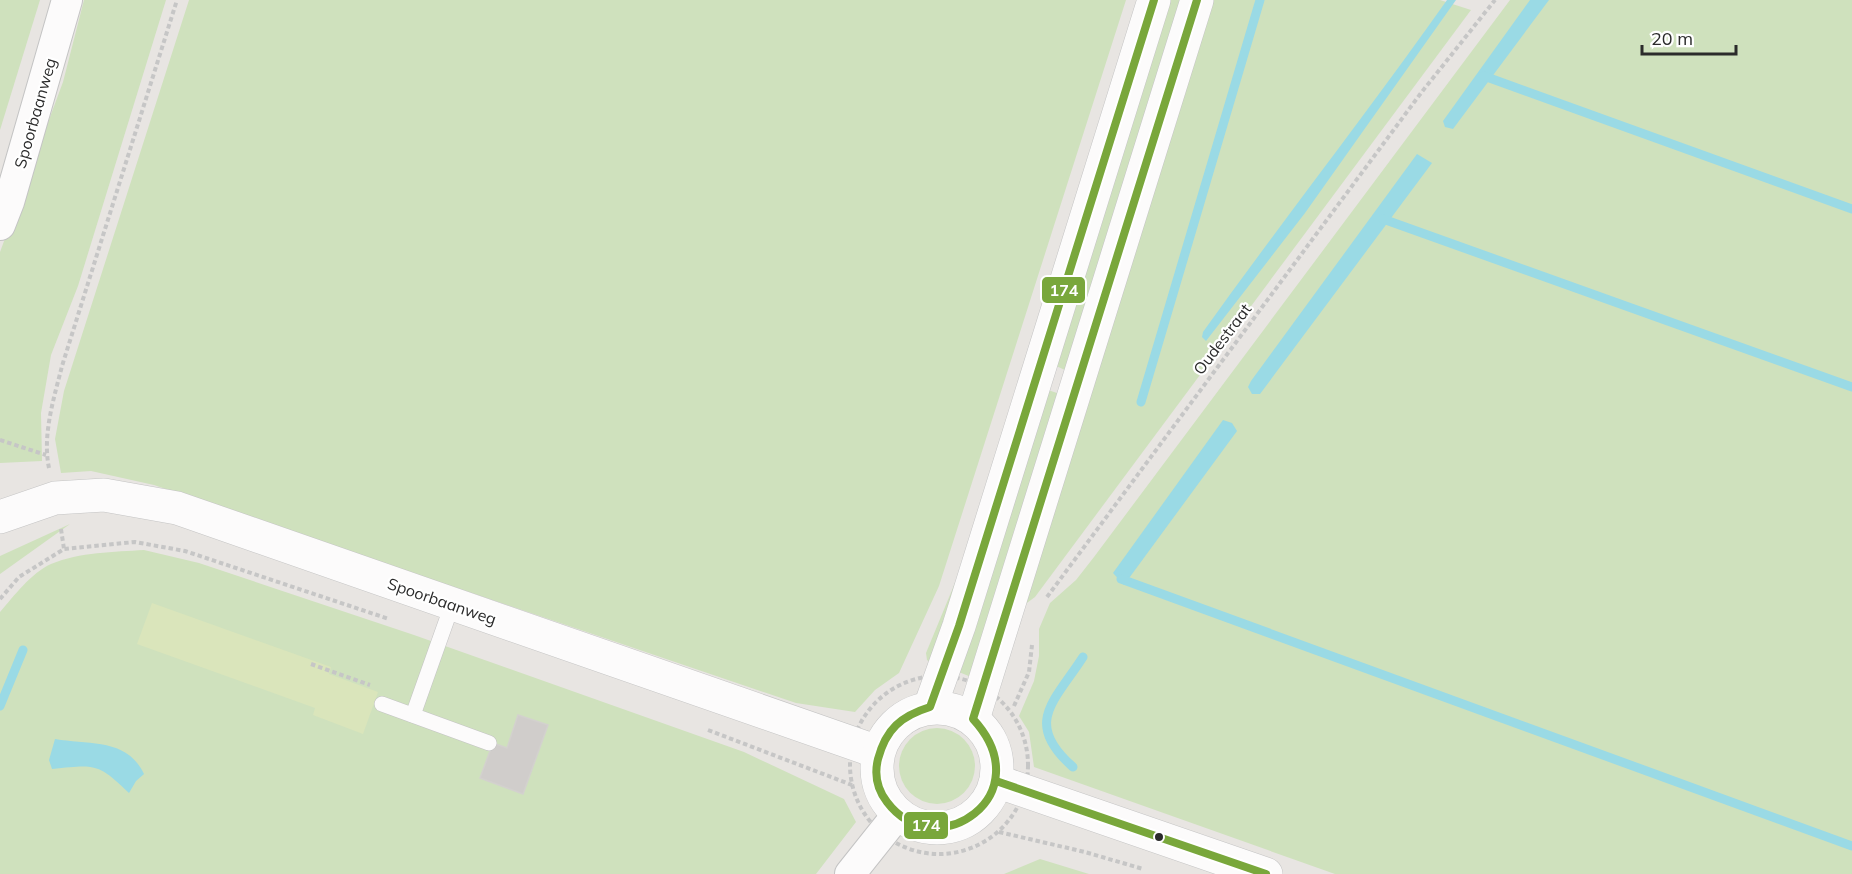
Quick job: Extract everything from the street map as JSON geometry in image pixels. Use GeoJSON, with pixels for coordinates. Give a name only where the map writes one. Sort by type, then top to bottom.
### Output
{"type":"FeatureCollection","features":[{"type":"Feature","properties":{"kind":"street","name":"Spoorbaanweg"},"geometry":{"type":"LineString","coordinates":[[0,225],[67,0]]}},
{"type":"Feature","properties":{"kind":"street"},"geometry":{"type":"LineString","coordinates":[[930,707],[959,626],[1154,0]]}},
{"type":"Feature","properties":{"kind":"street"},"geometry":{"type":"LineString","coordinates":[[973,719],[1197,0]]}},
{"type":"Feature","properties":{"kind":"street","name":"Spoorbaanweg"},"geometry":{"type":"LineString","coordinates":[[0,517],[55,498],[104,495],[177,508],[878,752]]}},
{"type":"Feature","properties":{"kind":"street"},"geometry":{"type":"LineString","coordinates":[[930,707],[957,711],[973,719],[985,731],[994,746],[997,763],[996,781],[990,798],[978,813],[962,823],[944,828],[890,824],[877,781],[878,752],[889,730],[904,717],[930,707]]}},
{"type":"Feature","properties":{"kind":"street"},"geometry":{"type":"LineString","coordinates":[[996,781],[1266,874]]}},
{"type":"Feature","properties":{"kind":"street"},"geometry":{"type":"LineString","coordinates":[[850,874],[890,824]]}},
{"type":"Feature","properties":{"kind":"lane"},"geometry":{"type":"LineString","coordinates":[[413,715],[452,605]]}},
{"type":"Feature","properties":{"kind":"lane"},"geometry":{"type":"LineString","coordinates":[[382,704],[489,743]]}},
{"type":"Feature","properties":{"kind":"path"},"geometry":{"type":"LineString","coordinates":[[0,599],[19,577],[64,549],[46,455],[52,407],[62,366],[177,0]]}},
{"type":"Feature","properties":{"kind":"path","name":"Oudestraat"},"geometry":{"type":"LineString","coordinates":[[1042,604],[1420,93],[1495,0]]}},
{"type":"Feature","properties":{"kind":"path"},"geometry":{"type":"LineString","coordinates":[[0,440],[46,455]]}},
{"type":"Feature","properties":{"kind":"path"},"geometry":{"type":"LineString","coordinates":[[1011,711],[1029,672],[1033,652],[1032,640]]}},
{"type":"Feature","properties":{"kind":"path"},"geometry":{"type":"LineString","coordinates":[[311,664],[387,691],[382,704]]}},
{"type":"Feature","properties":{"kind":"path"},"geometry":{"type":"LineString","coordinates":[[890,824],[900,846],[920,853],[943,855],[966,851],[998,832],[1085,852],[1149,871]]}},
{"type":"Feature","properties":{"kind":"green space"},"geometry":{"type":"Polygon","coordinates":[[[0,0],[40,0],[0,130],[0,0]]]}},
{"type":"Feature","properties":{"kind":"green space"},"geometry":{"type":"Polygon","coordinates":[[[84,0],[166,0],[78,286],[51,355],[41,413],[42,461],[0,463],[0,252],[63,82],[84,0]]]}},
{"type":"Feature","properties":{"kind":"green space"},"geometry":{"type":"Polygon","coordinates":[[[189,0],[1126,0],[939,586],[899,673],[875,690],[855,712],[796,703],[154,485],[91,471],[61,473],[55,439],[64,391],[189,0]]]}},
{"type":"Feature","properties":{"kind":"green space"},"geometry":{"type":"Polygon","coordinates":[[[1164,0],[1188,0],[1069,372],[1050,363],[1164,0]]]}},
{"type":"Feature","properties":{"kind":"green space"},"geometry":{"type":"Polygon","coordinates":[[[1206,0],[1440,0],[1471,10],[1035,597],[1016,611],[1206,0]]]}},
{"type":"Feature","properties":{"kind":"green space"},"geometry":{"type":"Polygon","coordinates":[[[1510,0],[1852,0],[1852,874],[1335,874],[1034,767],[1029,732],[1019,716],[1034,681],[1039,656],[1039,629],[1050,603],[1076,580],[1094,557],[1510,0]]]}},
{"type":"Feature","properties":{"kind":"green space"},"geometry":{"type":"Polygon","coordinates":[[[1042,388],[1063,395],[976,679],[954,670],[1042,388]]]}},
{"type":"Feature","properties":{"kind":"green space"},"geometry":{"type":"Polygon","coordinates":[[[70,524],[0,574],[0,556],[70,524]]]}},
{"type":"Feature","properties":{"kind":"green space"},"geometry":{"type":"Polygon","coordinates":[[[971,544],[933,664],[927,660],[926,653],[971,544]]]}},
{"type":"Feature","properties":{"kind":"green space"},"geometry":{"type":"Polygon","coordinates":[[[144,550],[199,563],[414,635],[744,752],[844,799],[856,822],[816,874],[0,874],[0,612],[30,579],[51,564],[85,555],[144,550]]]}},
{"type":"Feature","properties":{"kind":"green space"},"geometry":{"type":"Polygon","coordinates":[[[152,603],[331,667],[329,674],[378,692],[363,734],[313,715],[315,708],[137,644],[152,603]]]}},
{"type":"Feature","properties":{"kind":"green space"},"geometry":{"type":"Polygon","coordinates":[[[937,728],[952,731],[964,739],[972,751],[975,766],[972,781],[964,793],[952,801],[937,804],[922,801],[910,793],[902,781],[899,766],[902,751],[910,739],[922,731],[937,728]]]}},
{"type":"Feature","properties":{"kind":"green space"},"geometry":{"type":"Polygon","coordinates":[[[1040,859],[1089,874],[1004,874],[1040,859]]]}},
{"type":"Feature","properties":{"kind":"water"},"geometry":{"type":"Polygon","coordinates":[[[1447,0],[1456,0],[1305,213],[1206,341],[1202,337],[1203,332],[1447,0]]]}},
{"type":"Feature","properties":{"kind":"water"},"geometry":{"type":"Polygon","coordinates":[[[1530,0],[1549,0],[1453,129],[1445,127],[1443,121],[1530,0]]]}},
{"type":"Feature","properties":{"kind":"water"},"geometry":{"type":"Polygon","coordinates":[[[1417,154],[1432,163],[1260,394],[1252,394],[1248,387],[1251,381],[1417,154]]]}},
{"type":"Feature","properties":{"kind":"water"},"geometry":{"type":"Polygon","coordinates":[[[1223,420],[1232,423],[1237,431],[1124,585],[1113,573],[1223,420]]]}},
{"type":"Feature","properties":{"kind":"water"},"geometry":{"type":"Polygon","coordinates":[[[55,739],[94,743],[118,749],[137,762],[144,774],[136,781],[129,793],[110,776],[95,768],[52,769],[49,760],[55,739]]]}},
{"type":"Feature","properties":{"kind":"building"},"geometry":{"type":"Polygon","coordinates":[[[518,715],[548,725],[523,794],[480,778],[493,743],[507,748],[518,715]]]}},
{"type":"Feature","properties":{"kind":"waterway"},"geometry":{"type":"LineString","coordinates":[[1141,402],[1260,0]]}},
{"type":"Feature","properties":{"kind":"waterway"},"geometry":{"type":"LineString","coordinates":[[1484,76],[1852,209]]}},
{"type":"Feature","properties":{"kind":"waterway"},"geometry":{"type":"LineString","coordinates":[[1383,219],[1852,387]]}},
{"type":"Feature","properties":{"kind":"waterway"},"geometry":{"type":"LineString","coordinates":[[1121,579],[1852,846]]}},
{"type":"Feature","properties":{"kind":"waterway"},"geometry":{"type":"LineString","coordinates":[[0,706],[23,650]]}},
{"type":"Feature","properties":{"kind":"waterway"},"geometry":{"type":"LineString","coordinates":[[1073,767],[1049,738],[1048,712],[1083,657]]}},
{"type":"Feature","properties":{"kind":"transit line","name":"174"},"geometry":{"type":"LineString","coordinates":[[1154,0],[959,626],[930,707],[903,719],[896,725],[885,739],[878,759],[877,782],[887,802],[908,820],[931,827],[954,824],[975,813],[989,796],[996,773],[991,747],[973,719],[1197,0]]}},
{"type":"Feature","properties":{"kind":"transit line","name":"174"},"geometry":{"type":"LineString","coordinates":[[996,781],[1266,874]]}}]}
